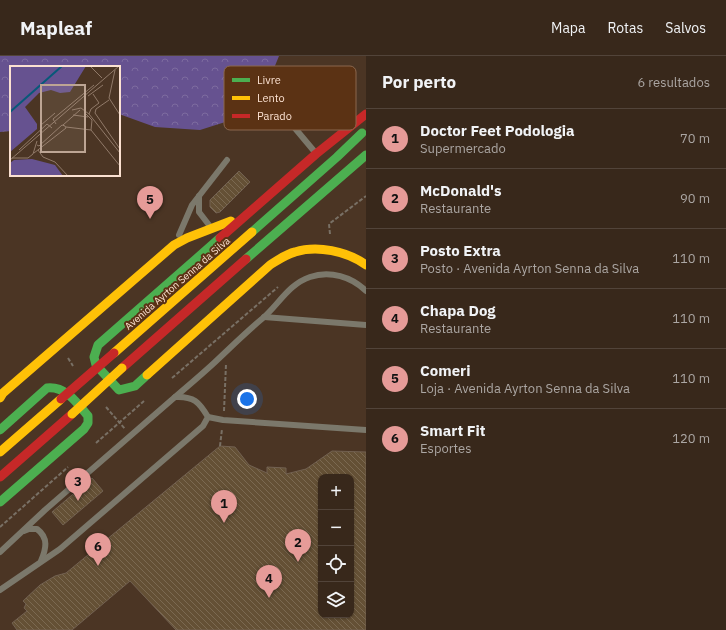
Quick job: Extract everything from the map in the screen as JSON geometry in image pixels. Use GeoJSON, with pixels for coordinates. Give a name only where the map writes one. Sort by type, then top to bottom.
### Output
{"type":"FeatureCollection","features":[{"type":"Feature","properties":{"kind":"highway"},"geometry":{"type":"LineString","coordinates":[[356,122],[366,114]]}},
{"type":"Feature","properties":{"kind":"highway","name":"Avenida Ayrton Senna da Silva"},"geometry":{"type":"LineString","coordinates":[[0,452],[337,157],[366,129]]}},
{"type":"Feature","properties":{"kind":"highway"},"geometry":{"type":"LineString","coordinates":[[346,130],[316,154],[98,345],[94,356],[96,365],[119,390],[135,386],[270,265],[283,256],[296,251],[318,250],[337,252],[354,257],[366,265]]}},
{"type":"Feature","properties":{"kind":"highway"},"geometry":{"type":"LineString","coordinates":[[0,477],[122,368],[366,155]]}},
{"type":"Feature","properties":{"kind":"highway"},"geometry":{"type":"LineString","coordinates":[[0,398],[3,393],[174,245],[187,238],[229,222],[268,196]]}},
{"type":"Feature","properties":{"kind":"highway"},"geometry":{"type":"LineString","coordinates":[[296,217],[323,205]]}},
{"type":"Feature","properties":{"kind":"highway"},"geometry":{"type":"LineString","coordinates":[[0,430],[47,388],[52,387],[59,388],[67,393],[89,419],[88,425],[84,429],[0,502]]}},
{"type":"Feature","properties":{"kind":"lane"},"geometry":{"type":"LineString","coordinates":[[296,130],[316,154]]}},
{"type":"Feature","properties":{"kind":"lane"},"geometry":{"type":"LineString","coordinates":[[174,245],[199,194],[227,160]]}},
{"type":"Feature","properties":{"kind":"lane"},"geometry":{"type":"LineString","coordinates":[[199,194],[199,212],[204,220],[213,228]]}},
{"type":"Feature","properties":{"kind":"lane"},"geometry":{"type":"LineString","coordinates":[[0,552],[214,364],[251,327],[264,317],[295,284],[311,276],[332,274],[348,278],[366,291]]}},
{"type":"Feature","properties":{"kind":"lane"},"geometry":{"type":"LineString","coordinates":[[264,317],[366,325]]}},
{"type":"Feature","properties":{"kind":"lane"},"geometry":{"type":"LineString","coordinates":[[175,397],[185,396],[194,400],[200,404],[208,417],[230,421],[366,430]]}},
{"type":"Feature","properties":{"kind":"lane"},"geometry":{"type":"LineString","coordinates":[[0,590],[60,549],[203,426],[208,417]]}},
{"type":"Feature","properties":{"kind":"lane"},"geometry":{"type":"LineString","coordinates":[[23,531],[37,529],[41,532],[46,543],[46,550],[41,561]]}},
{"type":"Feature","properties":{"kind":"path"},"geometry":{"type":"LineString","coordinates":[[330,237],[329,224],[366,196]]}},
{"type":"Feature","properties":{"kind":"path"},"geometry":{"type":"LineString","coordinates":[[167,382],[282,284]]}},
{"type":"Feature","properties":{"kind":"path"},"geometry":{"type":"LineString","coordinates":[[95,444],[149,397]]}},
{"type":"Feature","properties":{"kind":"path"},"geometry":{"type":"LineString","coordinates":[[0,527],[72,464]]}},
{"type":"Feature","properties":{"kind":"green space"},"geometry":{"type":"Polygon","coordinates":[[[0,56],[279,56],[275,66],[224,66],[224,122],[200,130],[155,127],[120,114],[120,66],[10,66],[10,131],[0,132],[0,56]]]}},
{"type":"Feature","properties":{"kind":"building"},"geometry":{"type":"Polygon","coordinates":[[[239,171],[250,182],[220,212],[216,213],[210,207],[210,200],[239,171]]]}},
{"type":"Feature","properties":{"kind":"building"},"geometry":{"type":"Polygon","coordinates":[[[220,446],[235,447],[249,465],[267,473],[267,467],[286,468],[286,474],[306,469],[332,451],[366,452],[366,630],[176,630],[130,581],[72,630],[17,630],[12,623],[27,611],[24,608],[26,604],[23,601],[40,585],[55,576],[66,573],[220,446]]]}},
{"type":"Feature","properties":{"kind":"building"},"geometry":{"type":"Polygon","coordinates":[[[92,478],[103,491],[63,525],[52,512],[92,478]]]}},
{"type":"Feature","properties":{"kind":"traffic: fast"},"geometry":{"type":"LineString","coordinates":[[252,232],[362,133]]}},
{"type":"Feature","properties":{"kind":"traffic: fast"},"geometry":{"type":"LineString","coordinates":[[246,259],[366,155]]}},
{"type":"Feature","properties":{"kind":"traffic: fast"},"geometry":{"type":"LineString","coordinates":[[147,375],[135,386],[119,390],[96,365],[94,357],[98,345],[220,238]]}},
{"type":"Feature","properties":{"kind":"traffic: fast"},"geometry":{"type":"LineString","coordinates":[[0,430],[47,388],[60,390],[70,396],[88,416],[88,423],[84,429],[0,502]]}},
{"type":"Feature","properties":{"kind":"traffic: slow"},"geometry":{"type":"LineString","coordinates":[[0,398],[3,393],[174,245],[187,238],[231,221]]}},
{"type":"Feature","properties":{"kind":"traffic: slow"},"geometry":{"type":"LineString","coordinates":[[114,353],[252,232]]}},
{"type":"Feature","properties":{"kind":"traffic: slow"},"geometry":{"type":"LineString","coordinates":[[147,375],[270,265],[285,256],[304,250],[322,249],[350,256],[366,265]]}},
{"type":"Feature","properties":{"kind":"traffic: slow"},"geometry":{"type":"LineString","coordinates":[[72,414],[122,368]]}},
{"type":"Feature","properties":{"kind":"traffic: slow"},"geometry":{"type":"LineString","coordinates":[[0,452],[61,399]]}},
{"type":"Feature","properties":{"kind":"traffic: jam"},"geometry":{"type":"LineString","coordinates":[[356,122],[366,114]]}},
{"type":"Feature","properties":{"kind":"traffic: jam"},"geometry":{"type":"LineString","coordinates":[[220,238],[316,154],[346,130]]}},
{"type":"Feature","properties":{"kind":"traffic: jam"},"geometry":{"type":"LineString","coordinates":[[122,368],[246,259]]}},
{"type":"Feature","properties":{"kind":"traffic: jam"},"geometry":{"type":"LineString","coordinates":[[61,399],[114,353]]}},
{"type":"Feature","properties":{"kind":"traffic: jam"},"geometry":{"type":"LineString","coordinates":[[0,477],[72,414]]}},
{"type":"Feature","properties":{"kind":"place","name":"Comeri"},"geometry":{"type":"Point","coordinates":[150,219]}},
{"type":"Feature","properties":{"kind":"place","name":"Posto Extra"},"geometry":{"type":"Point","coordinates":[78,501]}},
{"type":"Feature","properties":{"kind":"place","name":"Doctor Feet Podologia"},"geometry":{"type":"Point","coordinates":[224,523]}},
{"type":"Feature","properties":{"kind":"place","name":"McDonald's"},"geometry":{"type":"Point","coordinates":[298,562]}},
{"type":"Feature","properties":{"kind":"place","name":"Smart Fit"},"geometry":{"type":"Point","coordinates":[98,566]}},
{"type":"Feature","properties":{"kind":"place","name":"Chapa Dog"},"geometry":{"type":"Point","coordinates":[269,598]}}]}
